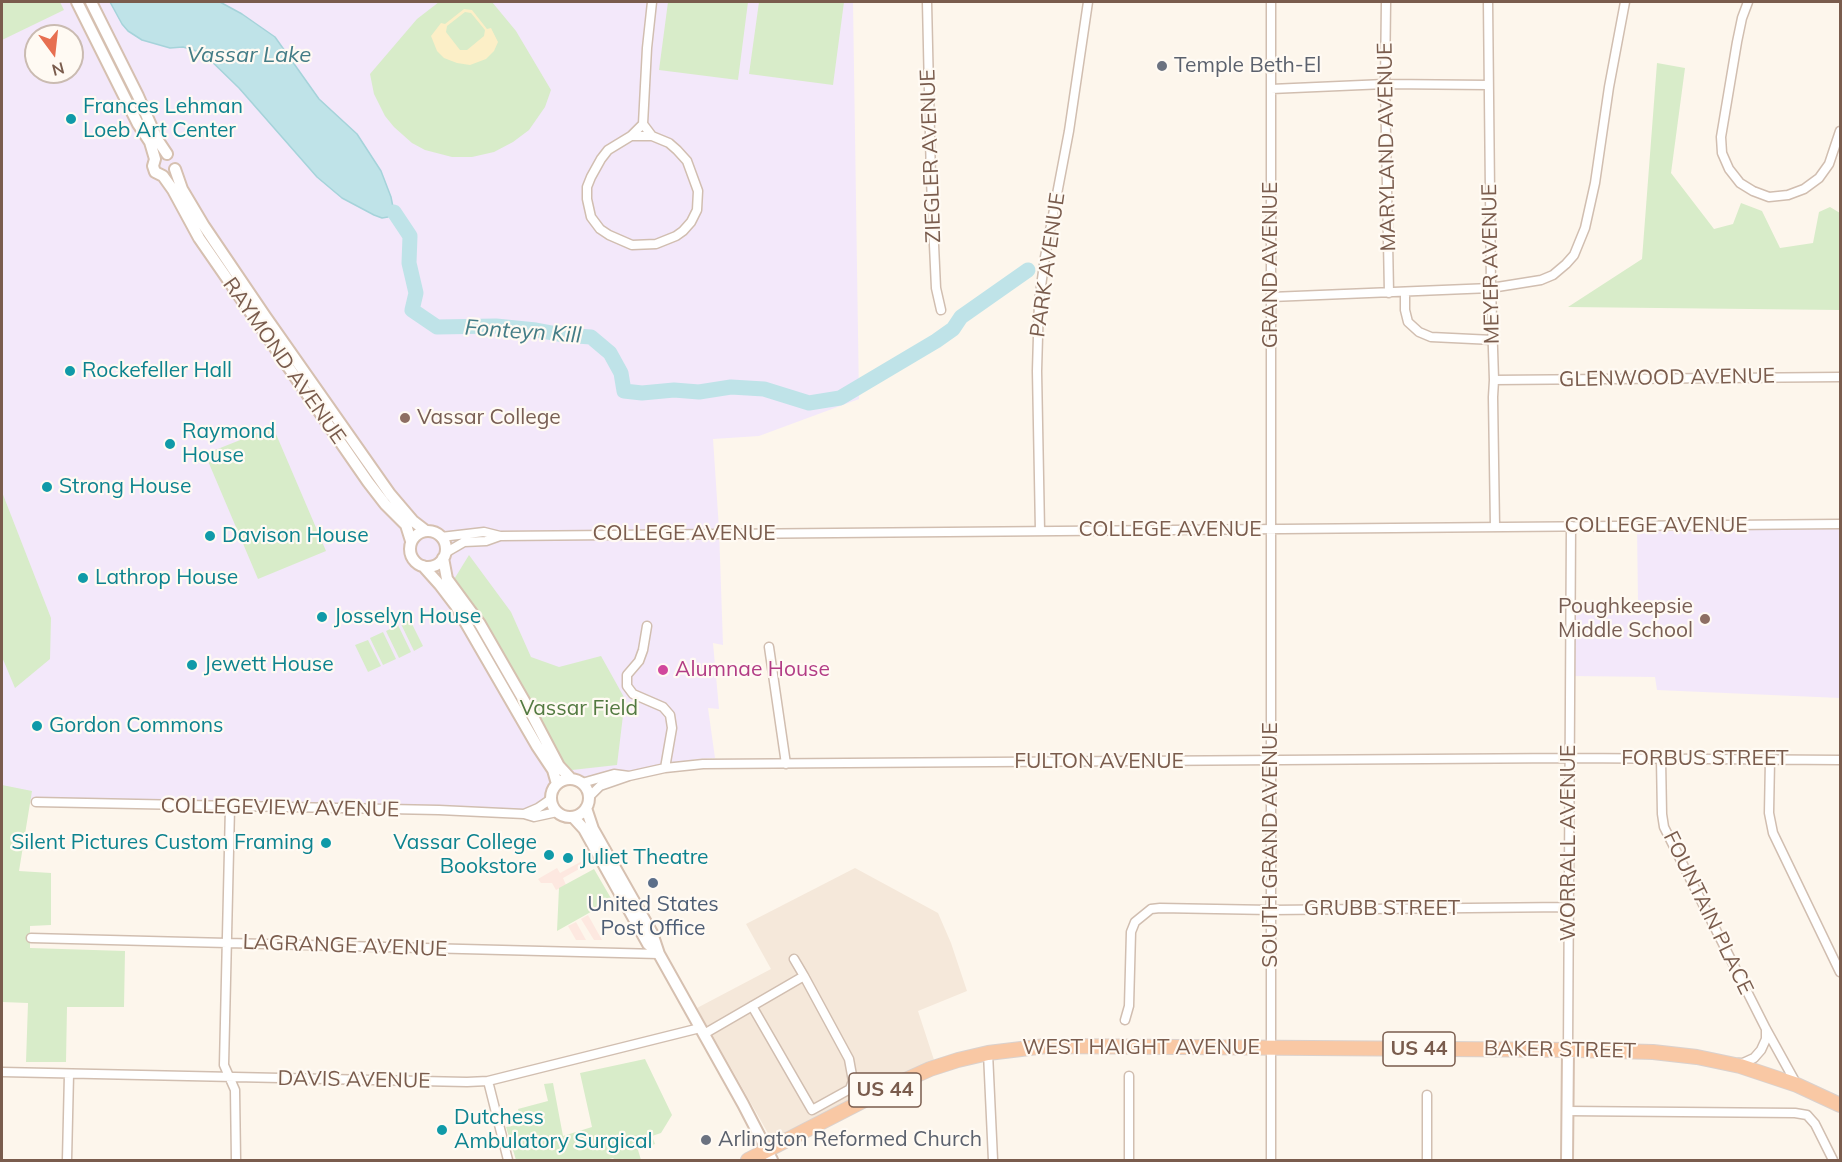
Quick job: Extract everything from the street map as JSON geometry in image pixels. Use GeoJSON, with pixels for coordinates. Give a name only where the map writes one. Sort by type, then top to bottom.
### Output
{"type":"FeatureCollection","features":[{"type":"Feature","properties":{"kind":"highway","name":"WEST HAIGHT AVENUE"},"geometry":{"type":"LineString","coordinates":[[748,1161],[770,1156],[903,1081],[944,1064],[988,1053],[1024,1047],[1061,1046],[1271,1047]]}},
{"type":"Feature","properties":{"kind":"highway","name":"BAKER STREET"},"geometry":{"type":"LineString","coordinates":[[1271,1047],[1653,1052],[1726,1063],[1754,1070],[1797,1085],[1840,1106]]}},
{"type":"Feature","properties":{"kind":"main road","name":"RAYMOND AVENUE"},"geometry":{"type":"LineString","coordinates":[[77,2],[138,123],[150,142],[155,159],[154,169],[163,176],[173,190],[212,258],[368,482],[406,525],[411,542]]}},
{"type":"Feature","properties":{"kind":"main road","name":"RAYMOND AVENUE"},"geometry":{"type":"LineString","coordinates":[[91,2],[157,139],[175,161],[175,169],[182,189],[204,226],[390,494],[413,521],[426,531]]}},
{"type":"Feature","properties":{"kind":"main road"},"geometry":{"type":"LineString","coordinates":[[155,159],[167,154]]}},
{"type":"Feature","properties":{"kind":"main road"},"geometry":{"type":"LineString","coordinates":[[163,176],[171,174],[175,169]]}},
{"type":"Feature","properties":{"kind":"main road"},"geometry":{"type":"LineString","coordinates":[[557,784],[553,770],[456,606],[423,566],[411,556],[410,546],[415,536],[426,531],[434,532],[441,537],[446,547],[444,555],[447,579],[480,624],[523,697],[559,766],[571,779]]}},
{"type":"Feature","properties":{"kind":"main road"},"geometry":{"type":"LineString","coordinates":[[423,566],[434,566],[444,555]]}},
{"type":"Feature","properties":{"kind":"main road"},"geometry":{"type":"LineString","coordinates":[[588,802],[583,812],[567,817],[557,812],[553,806],[552,791],[563,780],[571,779],[582,783],[587,789],[593,829],[652,933],[659,954],[770,1156]]}},
{"type":"Feature","properties":{"kind":"main road"},"geometry":{"type":"LineString","coordinates":[[573,817],[584,829],[648,944],[659,954]]}},
{"type":"Feature","properties":{"kind":"main road","name":"WORRALL AVENUE"},"geometry":{"type":"LineString","coordinates":[[1567,1161],[1568,1050]]}},
{"type":"Feature","properties":{"kind":"street"},"geometry":{"type":"LineString","coordinates":[[652,2],[643,124],[652,136]]}},
{"type":"Feature","properties":{"kind":"street","name":"ZIEGLER AVENUE"},"geometry":{"type":"LineString","coordinates":[[927,2],[933,244],[936,288],[941,310]]}},
{"type":"Feature","properties":{"kind":"street","name":"PARK AVENUE"},"geometry":{"type":"LineString","coordinates":[[1040,531],[1037,371],[1039,301],[1069,131],[1088,2]]}},
{"type":"Feature","properties":{"kind":"street","name":"GRAND AVENUE"},"geometry":{"type":"LineString","coordinates":[[1271,2],[1271,529]]}},
{"type":"Feature","properties":{"kind":"street","name":"MARYLAND AVENUE"},"geometry":{"type":"LineString","coordinates":[[1386,2],[1385,84],[1389,293]]}},
{"type":"Feature","properties":{"kind":"street","name":"MEYER AVENUE"},"geometry":{"type":"LineString","coordinates":[[1488,2],[1495,527]]}},
{"type":"Feature","properties":{"kind":"street"},"geometry":{"type":"LineString","coordinates":[[1271,297],[1491,288],[1541,280],[1566,264],[1580,243],[1595,183],[1625,2]]}},
{"type":"Feature","properties":{"kind":"street"},"geometry":{"type":"LineString","coordinates":[[1748,2],[1737,42],[1721,137],[1722,153],[1729,169],[1740,183],[1753,191],[1769,197],[1788,195],[1804,189],[1820,178],[1829,164],[1840,131]]}},
{"type":"Feature","properties":{"kind":"street"},"geometry":{"type":"LineString","coordinates":[[1271,89],[1385,84],[1488,84]]}},
{"type":"Feature","properties":{"kind":"street"},"geometry":{"type":"LineString","coordinates":[[631,136],[652,136],[669,143],[687,161],[695,180],[697,210],[683,231],[666,241],[642,246],[621,242],[600,229],[591,217],[587,199],[587,187],[601,159],[608,150],[631,136],[643,124]]}},
{"type":"Feature","properties":{"kind":"street"},"geometry":{"type":"LineString","coordinates":[[1405,292],[1408,322],[1419,332],[1431,337],[1493,340]]}},
{"type":"Feature","properties":{"kind":"street","name":"GLENWOOD AVENUE"},"geometry":{"type":"LineString","coordinates":[[1494,380],[1840,377]]}},
{"type":"Feature","properties":{"kind":"street","name":"COLLEGE AVENUE"},"geometry":{"type":"LineString","coordinates":[[441,537],[484,532],[500,536],[1840,524]]}},
{"type":"Feature","properties":{"kind":"street","name":"WORRALL AVENUE"},"geometry":{"type":"LineString","coordinates":[[1568,1050],[1571,526]]}},
{"type":"Feature","properties":{"kind":"street","name":"SOUTH GRAND AVENUE"},"geometry":{"type":"LineString","coordinates":[[1270,1161],[1271,529]]}},
{"type":"Feature","properties":{"kind":"street","name":"COLLEGE AVENUE"},"geometry":{"type":"LineString","coordinates":[[444,555],[464,542],[486,541],[500,536]]}},
{"type":"Feature","properties":{"kind":"street"},"geometry":{"type":"LineString","coordinates":[[647,626],[644,650],[639,662],[627,675],[627,686],[633,694],[663,708],[670,715],[672,728],[665,768]]}},
{"type":"Feature","properties":{"kind":"street"},"geometry":{"type":"LineString","coordinates":[[769,647],[786,764]]}},
{"type":"Feature","properties":{"kind":"street","name":"FORBUS STREET"},"geometry":{"type":"LineString","coordinates":[[1569,758],[1840,760]]}},
{"type":"Feature","properties":{"kind":"street","name":"FULTON AVENUE"},"geometry":{"type":"LineString","coordinates":[[588,802],[600,786],[629,776],[665,768],[703,764],[1569,758]]}},
{"type":"Feature","properties":{"kind":"street","name":"FOUNTAIN PLACE"},"geometry":{"type":"LineString","coordinates":[[1661,759],[1662,814],[1665,827],[1766,1029],[1797,1085]]}},
{"type":"Feature","properties":{"kind":"street"},"geometry":{"type":"LineString","coordinates":[[1770,760],[1769,813],[1773,833],[1840,972]]}},
{"type":"Feature","properties":{"kind":"street","name":"FULTON AVENUE"},"geometry":{"type":"LineString","coordinates":[[582,783],[614,774],[629,776]]}},
{"type":"Feature","properties":{"kind":"street","name":"COLLEGEVIEW AVENUE"},"geometry":{"type":"LineString","coordinates":[[524,814],[551,800]]}},
{"type":"Feature","properties":{"kind":"street","name":"COLLEGEVIEW AVENUE"},"geometry":{"type":"LineString","coordinates":[[36,802],[375,809],[524,814],[534,817],[557,812]]}},
{"type":"Feature","properties":{"kind":"street"},"geometry":{"type":"LineString","coordinates":[[230,807],[224,1065],[235,1090],[236,1161]]}},
{"type":"Feature","properties":{"kind":"street","name":"GRUBB STREET"},"geometry":{"type":"LineString","coordinates":[[1125,1020],[1129,1006],[1131,932],[1135,922],[1151,909],[1568,907]]}},
{"type":"Feature","properties":{"kind":"street","name":"LAGRANGE AVENUE"},"geometry":{"type":"LineString","coordinates":[[31,938],[659,954]]}},
{"type":"Feature","properties":{"kind":"street"},"geometry":{"type":"LineString","coordinates":[[752,1006],[812,1110],[850,1089],[853,1081],[849,1059],[794,959]]}},
{"type":"Feature","properties":{"kind":"street","name":"DAVIS AVENUE"},"geometry":{"type":"LineString","coordinates":[[2,1072],[488,1081],[702,1031],[804,976]]}},
{"type":"Feature","properties":{"kind":"street"},"geometry":{"type":"LineString","coordinates":[[1726,1063],[1743,1063],[1754,1058],[1766,1039],[1766,1029]]}},
{"type":"Feature","properties":{"kind":"street"},"geometry":{"type":"LineString","coordinates":[[988,1053],[993,1161]]}},
{"type":"Feature","properties":{"kind":"street"},"geometry":{"type":"LineString","coordinates":[[67,1161],[69,1074]]}},
{"type":"Feature","properties":{"kind":"street"},"geometry":{"type":"LineString","coordinates":[[1129,1076],[1129,1161]]}},
{"type":"Feature","properties":{"kind":"street"},"geometry":{"type":"LineString","coordinates":[[488,1081],[508,1161]]}},
{"type":"Feature","properties":{"kind":"street"},"geometry":{"type":"LineString","coordinates":[[1427,1095],[1427,1161]]}},
{"type":"Feature","properties":{"kind":"street"},"geometry":{"type":"LineString","coordinates":[[1567,1112],[1795,1113],[1807,1115],[1815,1124],[1833,1161]]}},
{"type":"Feature","properties":{"kind":"shaded area","name":"Vassar College"},"geometry":{"type":"Polygon","coordinates":[[[2,2],[853,2],[859,399],[759,436],[713,439],[723,645],[713,643],[719,709],[708,708],[715,758],[695,759],[669,767],[589,779],[560,780],[548,797],[525,812],[35,802],[2,795],[2,2]]]}},
{"type":"Feature","properties":{"kind":"shaded area","name":"Poughkeepsie Middle School"},"geometry":{"type":"Polygon","coordinates":[[[1840,524],[1840,698],[1657,690],[1655,677],[1570,676],[1570,606],[1638,603],[1637,526],[1840,524]]]}},
{"type":"Feature","properties":{"kind":"shaded area"},"geometry":{"type":"Polygon","coordinates":[[[586,859],[588,864],[563,878],[566,885],[556,890],[552,883],[541,883],[538,879],[557,868],[560,873],[586,859]]]}},
{"type":"Feature","properties":{"kind":"shaded area"},"geometry":{"type":"Polygon","coordinates":[[[855,868],[938,913],[967,991],[918,1011],[934,1060],[883,1082],[778,1137],[773,1137],[769,1135],[697,1008],[771,969],[746,924],[855,868]]]}},
{"type":"Feature","properties":{"kind":"shaded area"},"geometry":{"type":"Polygon","coordinates":[[[588,915],[602,940],[594,940],[581,919],[588,915]]]}},
{"type":"Feature","properties":{"kind":"shaded area"},"geometry":{"type":"Polygon","coordinates":[[[576,922],[586,940],[576,940],[568,926],[576,922]]]}},
{"type":"Feature","properties":{"kind":"green space"},"geometry":{"type":"Polygon","coordinates":[[[2,2],[60,2],[64,10],[35,24],[24,24],[24,29],[2,40],[2,2]]]}},
{"type":"Feature","properties":{"kind":"green space"},"geometry":{"type":"Polygon","coordinates":[[[439,2],[492,2],[516,31],[551,90],[545,107],[529,130],[494,152],[472,157],[452,157],[425,150],[412,143],[394,127],[385,116],[374,94],[370,74],[417,19],[439,2]]]}},
{"type":"Feature","properties":{"kind":"green space"},"geometry":{"type":"Polygon","coordinates":[[[668,2],[748,2],[738,80],[659,70],[668,2]]]}},
{"type":"Feature","properties":{"kind":"green space"},"geometry":{"type":"Polygon","coordinates":[[[759,2],[844,2],[833,85],[749,74],[759,2]]]}},
{"type":"Feature","properties":{"kind":"green space"},"geometry":{"type":"Polygon","coordinates":[[[1657,63],[1685,68],[1671,173],[1714,229],[1733,224],[1741,203],[1762,211],[1780,248],[1813,243],[1819,212],[1830,207],[1840,213],[1840,310],[1568,307],[1642,259],[1657,63]]]}},
{"type":"Feature","properties":{"kind":"green space"},"geometry":{"type":"Polygon","coordinates":[[[273,427],[326,551],[258,579],[205,454],[273,427]]]}},
{"type":"Feature","properties":{"kind":"green space"},"geometry":{"type":"Polygon","coordinates":[[[2,492],[51,618],[50,659],[15,688],[2,657],[2,492]]]}},
{"type":"Feature","properties":{"kind":"green space","name":"Vassar Field"},"geometry":{"type":"Polygon","coordinates":[[[469,555],[511,612],[531,657],[559,667],[601,656],[625,699],[617,765],[572,770],[555,756],[453,581],[469,555]]]}},
{"type":"Feature","properties":{"kind":"green space"},"geometry":{"type":"Polygon","coordinates":[[[410,620],[423,646],[414,651],[401,624],[410,620]]]}},
{"type":"Feature","properties":{"kind":"green space"},"geometry":{"type":"Polygon","coordinates":[[[398,625],[411,652],[399,658],[386,631],[398,625]]]}},
{"type":"Feature","properties":{"kind":"green space"},"geometry":{"type":"Polygon","coordinates":[[[383,632],[396,659],[383,665],[370,638],[383,632]]]}},
{"type":"Feature","properties":{"kind":"green space"},"geometry":{"type":"Polygon","coordinates":[[[368,640],[381,666],[368,672],[355,645],[368,640]]]}},
{"type":"Feature","properties":{"kind":"green space"},"geometry":{"type":"Polygon","coordinates":[[[2,785],[32,791],[19,871],[51,873],[51,925],[30,926],[30,948],[125,951],[124,1007],[67,1007],[66,1062],[26,1062],[28,1003],[2,1002],[2,785]]]}},
{"type":"Feature","properties":{"kind":"green space"},"geometry":{"type":"Polygon","coordinates":[[[594,869],[612,900],[557,931],[559,888],[594,869]]]}},
{"type":"Feature","properties":{"kind":"green space"},"geometry":{"type":"Polygon","coordinates":[[[645,1059],[672,1115],[661,1133],[652,1136],[655,1144],[638,1150],[641,1160],[615,1160],[613,1158],[605,1160],[516,1160],[506,1127],[522,1124],[518,1109],[548,1101],[544,1084],[553,1083],[563,1136],[592,1127],[580,1073],[645,1059]]]}},
{"type":"Feature","properties":{"kind":"sand"},"geometry":{"type":"Polygon","coordinates":[[[464,9],[472,10],[487,29],[491,28],[498,42],[494,51],[486,59],[470,65],[457,63],[444,58],[437,51],[431,36],[441,23],[445,24],[464,9]],[[465,12],[447,26],[446,32],[460,50],[467,50],[484,36],[485,30],[471,13],[465,12]]]}},
{"type":"Feature","properties":{"kind":"water","name":"Vassar Lake"},"geometry":{"type":"Polygon","coordinates":[[[110,2],[220,2],[275,37],[319,99],[357,134],[381,171],[394,212],[382,218],[342,198],[317,177],[239,88],[203,53],[183,47],[170,48],[142,40],[122,24],[110,2]]]}},
{"type":"Feature","properties":{"kind":"waterway","name":"Fonteyn Kill"},"geometry":{"type":"LineString","coordinates":[[394,212],[410,236],[409,263],[416,293],[412,310],[437,327],[496,326],[591,337],[610,353],[621,373],[624,391],[642,393],[674,390],[699,392],[731,387],[764,389],[809,403],[840,398],[936,341],[953,329],[961,317],[1028,270]]}},
{"type":"Feature","properties":{"kind":"place","name":"Temple Beth-El"},"geometry":{"type":"Point","coordinates":[1162,66]}},
{"type":"Feature","properties":{"kind":"place","name":"Frances Lehman Loeb Art Center"},"geometry":{"type":"Point","coordinates":[71,119]}},
{"type":"Feature","properties":{"kind":"place","name":"Rockefeller Hall"},"geometry":{"type":"Point","coordinates":[70,371]}},
{"type":"Feature","properties":{"kind":"place","name":"Vassar College"},"geometry":{"type":"Point","coordinates":[405,418]}},
{"type":"Feature","properties":{"kind":"place","name":"Raymond House"},"geometry":{"type":"Point","coordinates":[170,444]}},
{"type":"Feature","properties":{"kind":"place","name":"Strong House"},"geometry":{"type":"Point","coordinates":[47,487]}},
{"type":"Feature","properties":{"kind":"place","name":"Davison House"},"geometry":{"type":"Point","coordinates":[210,536]}},
{"type":"Feature","properties":{"kind":"place","name":"Lathrop House"},"geometry":{"type":"Point","coordinates":[83,578]}},
{"type":"Feature","properties":{"kind":"place","name":"Josselyn House"},"geometry":{"type":"Point","coordinates":[322,617]}},
{"type":"Feature","properties":{"kind":"place","name":"Poughkeepsie Middle School"},"geometry":{"type":"Point","coordinates":[1705,619]}},
{"type":"Feature","properties":{"kind":"place","name":"Jewett House"},"geometry":{"type":"Point","coordinates":[192,665]}},
{"type":"Feature","properties":{"kind":"place","name":"Alumnae House"},"geometry":{"type":"Point","coordinates":[663,670]}},
{"type":"Feature","properties":{"kind":"place","name":"Gordon Commons"},"geometry":{"type":"Point","coordinates":[37,726]}},
{"type":"Feature","properties":{"kind":"place","name":"Silent Pictures Custom Framing"},"geometry":{"type":"Point","coordinates":[326,843]}},
{"type":"Feature","properties":{"kind":"place","name":"Vassar College Bookstore"},"geometry":{"type":"Point","coordinates":[549,855]}},
{"type":"Feature","properties":{"kind":"place","name":"Juliet Theatre"},"geometry":{"type":"Point","coordinates":[568,858]}},
{"type":"Feature","properties":{"kind":"place","name":"United States Post Office"},"geometry":{"type":"Point","coordinates":[653,883]}},
{"type":"Feature","properties":{"kind":"place","name":"Dutchess Ambulatory Surgical"},"geometry":{"type":"Point","coordinates":[442,1130]}},
{"type":"Feature","properties":{"kind":"place","name":"Arlington Reformed Church"},"geometry":{"type":"Point","coordinates":[706,1140]}}]}
